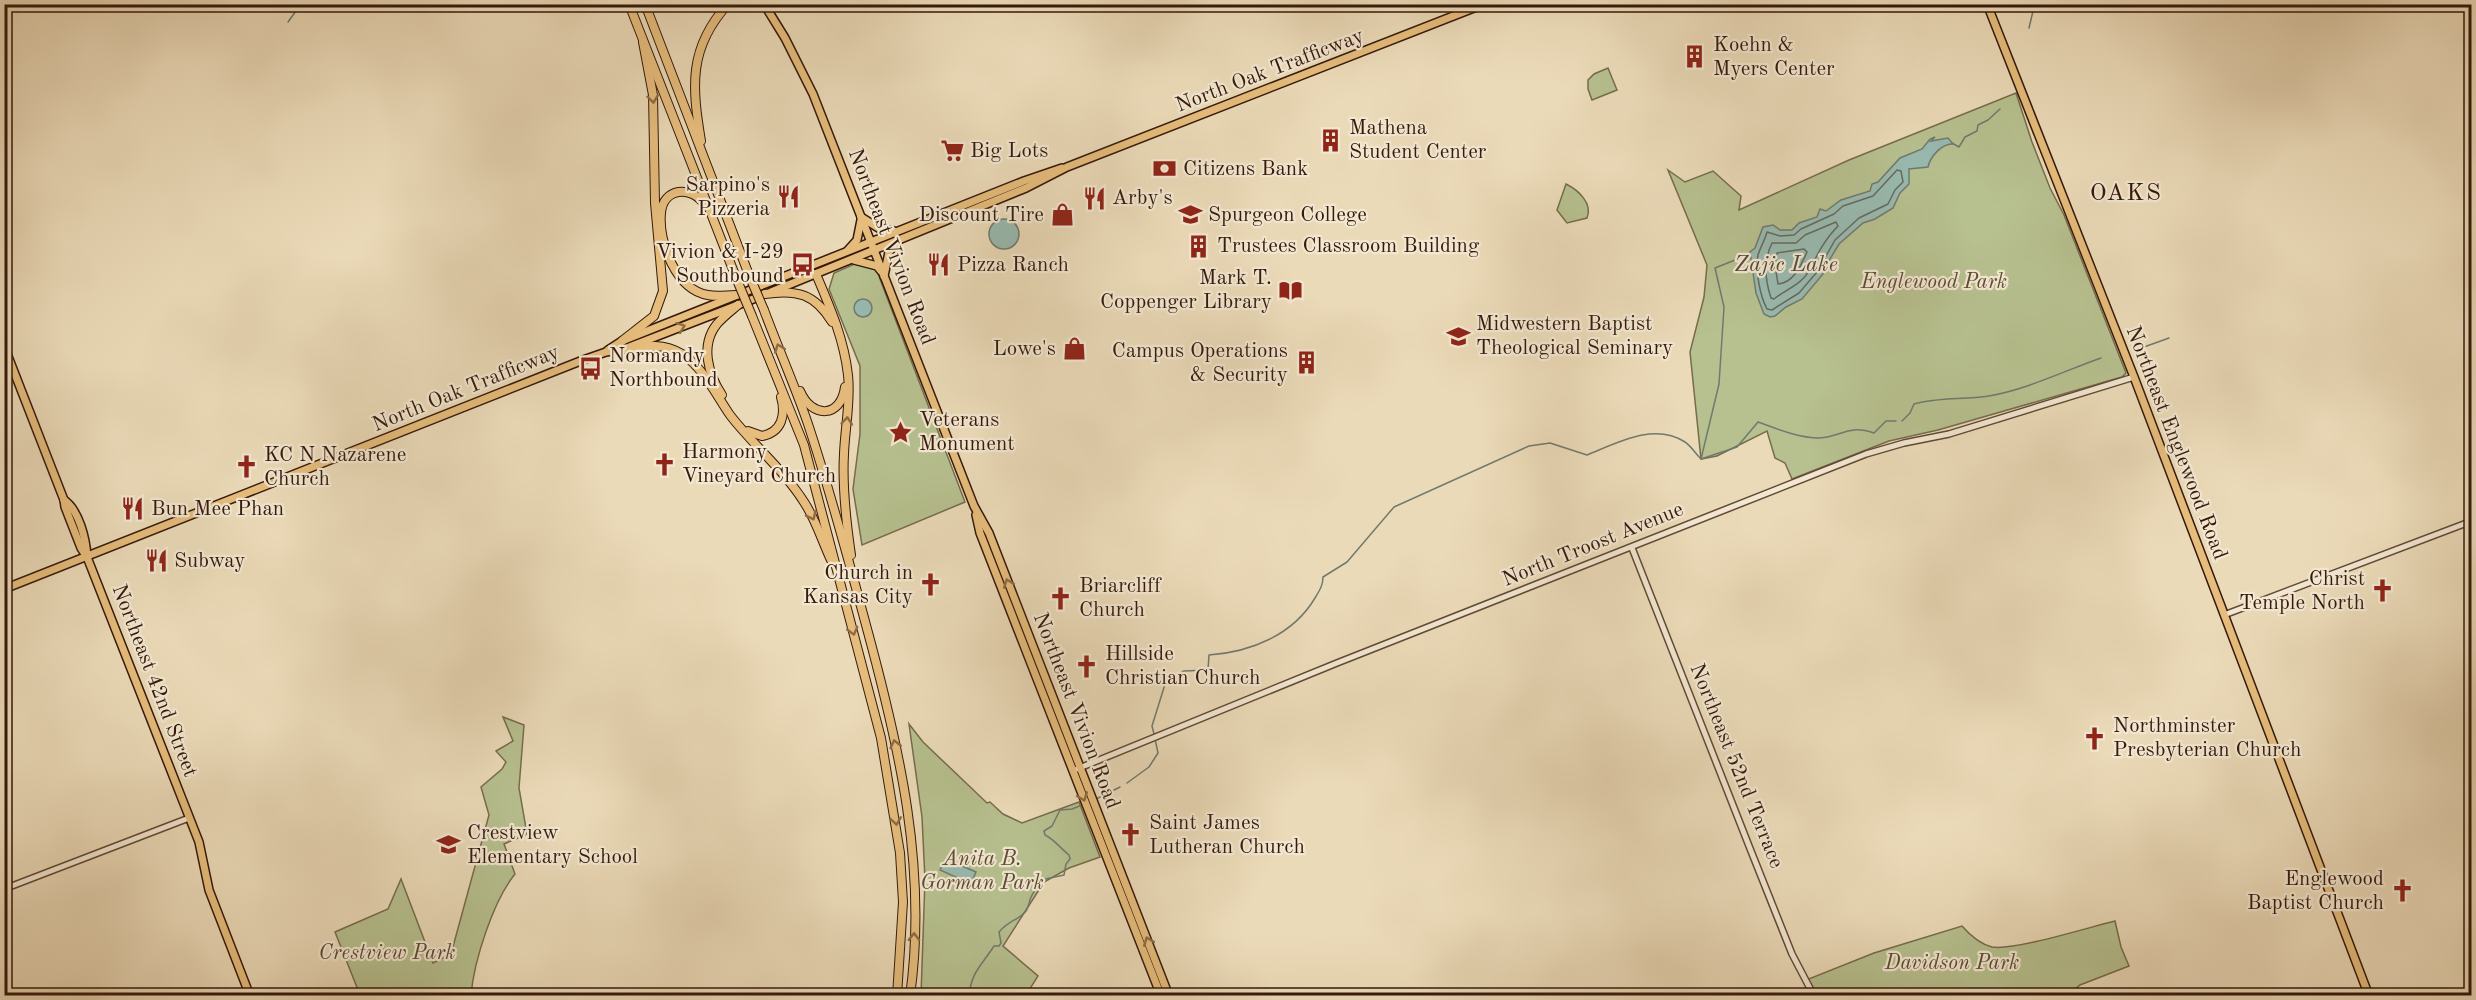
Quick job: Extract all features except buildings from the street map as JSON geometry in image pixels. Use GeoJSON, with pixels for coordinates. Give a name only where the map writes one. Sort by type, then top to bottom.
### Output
{"type":"FeatureCollection","features":[{"type":"Feature","properties":{"kind":"highway"},"geometry":{"type":"LineString","coordinates":[[629,4],[736,279],[804,445],[881,738],[897,824],[903,902],[897,996]]}},
{"type":"Feature","properties":{"kind":"highway"},"geometry":{"type":"LineString","coordinates":[[645,4],[808,424],[880,675],[905,784],[914,855],[915,939],[910,996]]}},
{"type":"Feature","properties":{"kind":"highway"},"geometry":{"type":"LineString","coordinates":[[703,158],[694,106],[695,70],[710,27],[728,4]]}},
{"type":"Feature","properties":{"kind":"highway"},"geometry":{"type":"LineString","coordinates":[[623,345],[654,316],[663,291],[655,203],[653,95],[643,42]]}},
{"type":"Feature","properties":{"kind":"highway"},"geometry":{"type":"LineString","coordinates":[[713,217],[696,195],[689,191],[675,193],[664,204],[661,212],[667,249],[675,273],[695,291],[707,295],[736,295]]}},
{"type":"Feature","properties":{"kind":"highway"},"geometry":{"type":"LineString","coordinates":[[816,274],[838,330],[848,375],[849,398],[843,492],[855,584]]}},
{"type":"Feature","properties":{"kind":"highway"},"geometry":{"type":"LineString","coordinates":[[765,294],[785,291],[804,296],[816,302],[826,313],[837,338],[845,384],[840,402],[833,409],[822,411],[812,408],[787,371]]}},
{"type":"Feature","properties":{"kind":"highway"},"geometry":{"type":"LineString","coordinates":[[738,304],[713,331],[707,346],[708,361],[718,389],[734,413],[748,431],[759,436],[768,435],[776,429],[784,414],[772,364]]}},
{"type":"Feature","properties":{"kind":"highway"},"geometry":{"type":"LineString","coordinates":[[623,345],[664,347],[683,354],[694,364],[738,424],[769,456],[804,501],[838,574]]}},
{"type":"Feature","properties":{"kind":"main road","name":"North Oak Trafficway"},"geometry":{"type":"LineString","coordinates":[[623,345],[782,288],[1026,188],[1067,167],[1484,4]]}},
{"type":"Feature","properties":{"kind":"main road","name":"Northeast Englewood Road"},"geometry":{"type":"LineString","coordinates":[[1987,4],[2134,377],[2368,996]]}},
{"type":"Feature","properties":{"kind":"main road","name":"Northeast Vivion Road"},"geometry":{"type":"LineString","coordinates":[[765,5],[785,38],[813,94],[974,506],[980,533],[1169,996]]}},
{"type":"Feature","properties":{"kind":"main road","name":"North Oak Trafficway"},"geometry":{"type":"LineString","coordinates":[[4,589],[606,352],[736,295],[846,251],[1043,173],[1067,167]]}},
{"type":"Feature","properties":{"kind":"main road"},"geometry":{"type":"LineString","coordinates":[[846,251],[857,240],[861,217],[880,230],[897,231]]}},
{"type":"Feature","properties":{"kind":"main road"},"geometry":{"type":"LineString","coordinates":[[884,276],[889,252],[900,239]]}},
{"type":"Feature","properties":{"kind":"main road"},"geometry":{"type":"LineString","coordinates":[[782,288],[792,279],[857,253],[871,242]]}},
{"type":"Feature","properties":{"kind":"main road"},"geometry":{"type":"LineString","coordinates":[[850,260],[861,260],[877,266],[884,276]]}},
{"type":"Feature","properties":{"kind":"main road","name":"Northeast 42nd Street"},"geometry":{"type":"LineString","coordinates":[[4,346],[81,548],[87,556],[202,851],[209,891],[250,996]]}},
{"type":"Feature","properties":{"kind":"main road","name":"Northeast Vivion Road"},"geometry":{"type":"LineString","coordinates":[[1077,769],[1161,996]]}},
{"type":"Feature","properties":{"kind":"street","name":"North Troost Avenue"},"geometry":{"type":"LineString","coordinates":[[1077,769],[1866,454],[1963,430],[2016,411],[2134,377]]}},
{"type":"Feature","properties":{"kind":"street"},"geometry":{"type":"LineString","coordinates":[[2224,615],[2472,521]]}},
{"type":"Feature","properties":{"kind":"street","name":"Northeast 52nd Terrace"},"geometry":{"type":"LineString","coordinates":[[1632,548],[1792,954],[1814,996]]}},
{"type":"Feature","properties":{"kind":"street"},"geometry":{"type":"LineString","coordinates":[[4,889],[189,818]]}},
{"type":"Feature","properties":{"kind":"green space"},"geometry":{"type":"Polygon","coordinates":[[[1608,68],[1617,90],[1592,100],[1588,80],[1594,74],[1608,68]]]}},
{"type":"Feature","properties":{"kind":"green space","name":"Englewood Park"},"geometry":{"type":"Polygon","coordinates":[[[2016,93],[2050,188],[2064,215],[2126,373],[2122,377],[1938,430],[1889,441],[1792,479],[1785,463],[1775,458],[1767,431],[1717,456],[1701,459],[1690,352],[1704,297],[1707,265],[1668,170],[1685,182],[1713,171],[1741,196],[1739,210],[1849,160],[2016,93]]]}},
{"type":"Feature","properties":{"kind":"green space"},"geometry":{"type":"Polygon","coordinates":[[[1566,184],[1580,193],[1586,202],[1587,218],[1567,223],[1557,210],[1566,184]]]}},
{"type":"Feature","properties":{"kind":"green space"},"geometry":{"type":"Polygon","coordinates":[[[859,262],[875,266],[965,502],[862,545],[853,489],[860,434],[860,366],[829,289],[834,273],[859,262]]]}},
{"type":"Feature","properties":{"kind":"green space","name":"Crestview Park"},"geometry":{"type":"Polygon","coordinates":[[[503,717],[524,725],[519,788],[527,834],[504,844],[515,874],[492,915],[476,966],[471,995],[360,995],[335,932],[388,909],[401,879],[433,963],[451,954],[489,815],[481,787],[502,769],[506,762],[496,751],[513,741],[503,717]]]}},
{"type":"Feature","properties":{"kind":"green space","name":"Anita B. Gorman Park"},"geometry":{"type":"Polygon","coordinates":[[[909,724],[923,742],[987,803],[990,802],[1003,814],[1022,823],[1079,802],[1100,857],[1069,868],[1044,882],[1003,946],[1038,976],[1026,995],[921,995],[925,880],[922,817],[909,724]]]}},
{"type":"Feature","properties":{"kind":"green space","name":"Davidson Park"},"geometry":{"type":"Polygon","coordinates":[[[2115,921],[2121,947],[2129,966],[2080,985],[2067,996],[1815,995],[1806,980],[1874,953],[1962,926],[1983,944],[2002,947],[2034,942],[2115,921]]]}},
{"type":"Feature","properties":{"kind":"water","name":"Zajic Lake"},"geometry":{"type":"Polygon","coordinates":[[[1935,137],[1931,141],[1948,138],[1953,144],[1937,151],[1928,167],[1909,169],[1909,184],[1900,193],[1893,208],[1863,223],[1839,244],[1823,274],[1802,299],[1775,316],[1770,317],[1764,314],[1756,293],[1750,252],[1755,248],[1763,227],[1773,225],[1780,230],[1792,230],[1799,223],[1817,217],[1820,209],[1826,211],[1841,200],[1870,191],[1872,184],[1878,182],[1900,158],[1922,149],[1930,139],[1935,137]]]}},
{"type":"Feature","properties":{"kind":"water"},"geometry":{"type":"Polygon","coordinates":[[[1004,219],[1015,223],[1019,234],[1015,245],[1004,249],[993,245],[989,234],[993,223],[1004,219]]]}},
{"type":"Feature","properties":{"kind":"water"},"geometry":{"type":"Polygon","coordinates":[[[863,299],[869,302],[872,308],[869,314],[863,317],[857,314],[854,308],[857,302],[863,299]]]}},
{"type":"Feature","properties":{"kind":"water"},"geometry":{"type":"Polygon","coordinates":[[[946,859],[976,872],[971,884],[940,870],[946,859]]]}},
{"type":"Feature","properties":{"kind":"waterway"},"geometry":{"type":"LineString","coordinates":[[288,22],[301,4]]}},
{"type":"Feature","properties":{"kind":"waterway"},"geometry":{"type":"LineString","coordinates":[[2029,28],[2033,11]]}},
{"type":"Feature","properties":{"kind":"waterway"},"geometry":{"type":"LineString","coordinates":[[1952,143],[1959,147],[1965,137],[1977,131],[1978,125],[1988,120],[2000,109]]}},
{"type":"Feature","properties":{"kind":"waterway"},"geometry":{"type":"LineString","coordinates":[[1701,459],[1719,384],[1724,307],[1715,268],[1740,258]]}},
{"type":"Feature","properties":{"kind":"waterway"},"geometry":{"type":"LineString","coordinates":[[2144,347],[2169,338]]}},
{"type":"Feature","properties":{"kind":"waterway"},"geometry":{"type":"LineString","coordinates":[[1902,421],[1910,413],[1914,404],[2003,393],[2101,358]]}},
{"type":"Feature","properties":{"kind":"waterway"},"geometry":{"type":"LineString","coordinates":[[1174,677],[1184,671],[1208,670],[1209,655],[1240,650],[1283,632],[1306,611],[1322,586],[1323,577],[1347,562],[1394,507],[1529,446],[1550,443],[1587,455],[1636,436],[1661,434],[1673,436],[1685,442],[1701,459],[1737,447],[1758,422],[1796,435],[1819,438],[1851,430],[1874,433],[1886,421],[1896,421]]}},
{"type":"Feature","properties":{"kind":"waterway"},"geometry":{"type":"LineString","coordinates":[[1154,734],[1152,726],[1166,681]]}},
{"type":"Feature","properties":{"kind":"waterway"},"geometry":{"type":"LineString","coordinates":[[1127,783],[1149,767],[1158,753],[1155,739]]}},
{"type":"Feature","properties":{"kind":"waterway"},"geometry":{"type":"LineString","coordinates":[[1096,799],[1120,787]]}},
{"type":"Feature","properties":{"kind":"waterway"},"geometry":{"type":"LineString","coordinates":[[969,996],[972,981],[978,969],[994,946],[999,946],[1001,943],[999,932],[1026,911],[1041,880],[1064,875],[1066,864],[1070,859],[1069,855],[1045,835],[1044,831],[1052,826],[1060,810],[1082,805]]}},
{"type":"Feature","properties":{"kind":"place","name":"Koehn & Myers Center"},"geometry":{"type":"Point","coordinates":[1695,57]}},
{"type":"Feature","properties":{"kind":"place","name":"Mathena Student Center"},"geometry":{"type":"Point","coordinates":[1331,140]}},
{"type":"Feature","properties":{"kind":"place","name":"Big Lots"},"geometry":{"type":"Point","coordinates":[952,151]}},
{"type":"Feature","properties":{"kind":"place","name":"Citizens Bank"},"geometry":{"type":"Point","coordinates":[1165,169]}},
{"type":"Feature","properties":{"kind":"place","name":"Sarpino's Pizzeria"},"geometry":{"type":"Point","coordinates":[788,197]}},
{"type":"Feature","properties":{"kind":"place","name":"Arby's"},"geometry":{"type":"Point","coordinates":[1094,198]}},
{"type":"Feature","properties":{"kind":"place","name":"Discount Tire"},"geometry":{"type":"Point","coordinates":[1062,215]}},
{"type":"Feature","properties":{"kind":"place","name":"Spurgeon College"},"geometry":{"type":"Point","coordinates":[1190,215]}},
{"type":"Feature","properties":{"kind":"place","name":"Trustees Classroom Building"},"geometry":{"type":"Point","coordinates":[1199,246]}},
{"type":"Feature","properties":{"kind":"place","name":"Vivion & I-29 Southbound"},"geometry":{"type":"Point","coordinates":[802,264]}},
{"type":"Feature","properties":{"kind":"place","name":"Pizza Ranch"},"geometry":{"type":"Point","coordinates":[939,265]}},
{"type":"Feature","properties":{"kind":"place","name":"Mark T. Coppenger Library"},"geometry":{"type":"Point","coordinates":[1290,290]}},
{"type":"Feature","properties":{"kind":"place","name":"Midwestern Baptist Theological Seminary"},"geometry":{"type":"Point","coordinates":[1458,336]}},
{"type":"Feature","properties":{"kind":"place","name":"Lowe's"},"geometry":{"type":"Point","coordinates":[1074,349]}},
{"type":"Feature","properties":{"kind":"place","name":"Campus Operations & Security"},"geometry":{"type":"Point","coordinates":[1306,363]}},
{"type":"Feature","properties":{"kind":"place","name":"Normandy Northbound"},"geometry":{"type":"Point","coordinates":[591,368]}},
{"type":"Feature","properties":{"kind":"place","name":"Veterans Monument"},"geometry":{"type":"Point","coordinates":[901,432]}},
{"type":"Feature","properties":{"kind":"place","name":"Harmony Vineyard Church"},"geometry":{"type":"Point","coordinates":[664,464]}},
{"type":"Feature","properties":{"kind":"place","name":"KC N Nazarene Church"},"geometry":{"type":"Point","coordinates":[246,467]}},
{"type":"Feature","properties":{"kind":"place","name":"Bun Mee Phan"},"geometry":{"type":"Point","coordinates":[133,509]}},
{"type":"Feature","properties":{"kind":"place","name":"Subway"},"geometry":{"type":"Point","coordinates":[156,561]}},
{"type":"Feature","properties":{"kind":"place","name":"Church in Kansas City"},"geometry":{"type":"Point","coordinates":[931,585]}},
{"type":"Feature","properties":{"kind":"place","name":"Christ Temple North"},"geometry":{"type":"Point","coordinates":[2383,591]}},
{"type":"Feature","properties":{"kind":"place","name":"Briarcliff Church"},"geometry":{"type":"Point","coordinates":[1061,598]}},
{"type":"Feature","properties":{"kind":"place","name":"Hillside Christian Church"},"geometry":{"type":"Point","coordinates":[1087,666]}},
{"type":"Feature","properties":{"kind":"place","name":"Northminster Presbyterian Church"},"geometry":{"type":"Point","coordinates":[2095,738]}},
{"type":"Feature","properties":{"kind":"place","name":"Saint James Lutheran Church"},"geometry":{"type":"Point","coordinates":[1131,835]}},
{"type":"Feature","properties":{"kind":"place","name":"Crestview Elementary School"},"geometry":{"type":"Point","coordinates":[449,845]}},
{"type":"Feature","properties":{"kind":"place","name":"Englewood Baptist Church"},"geometry":{"type":"Point","coordinates":[2402,891]}},
{"type":"Feature","properties":{"kind":"district","name":"OAKS"},"geometry":{"type":"Point","coordinates":[2126,194]}}]}
